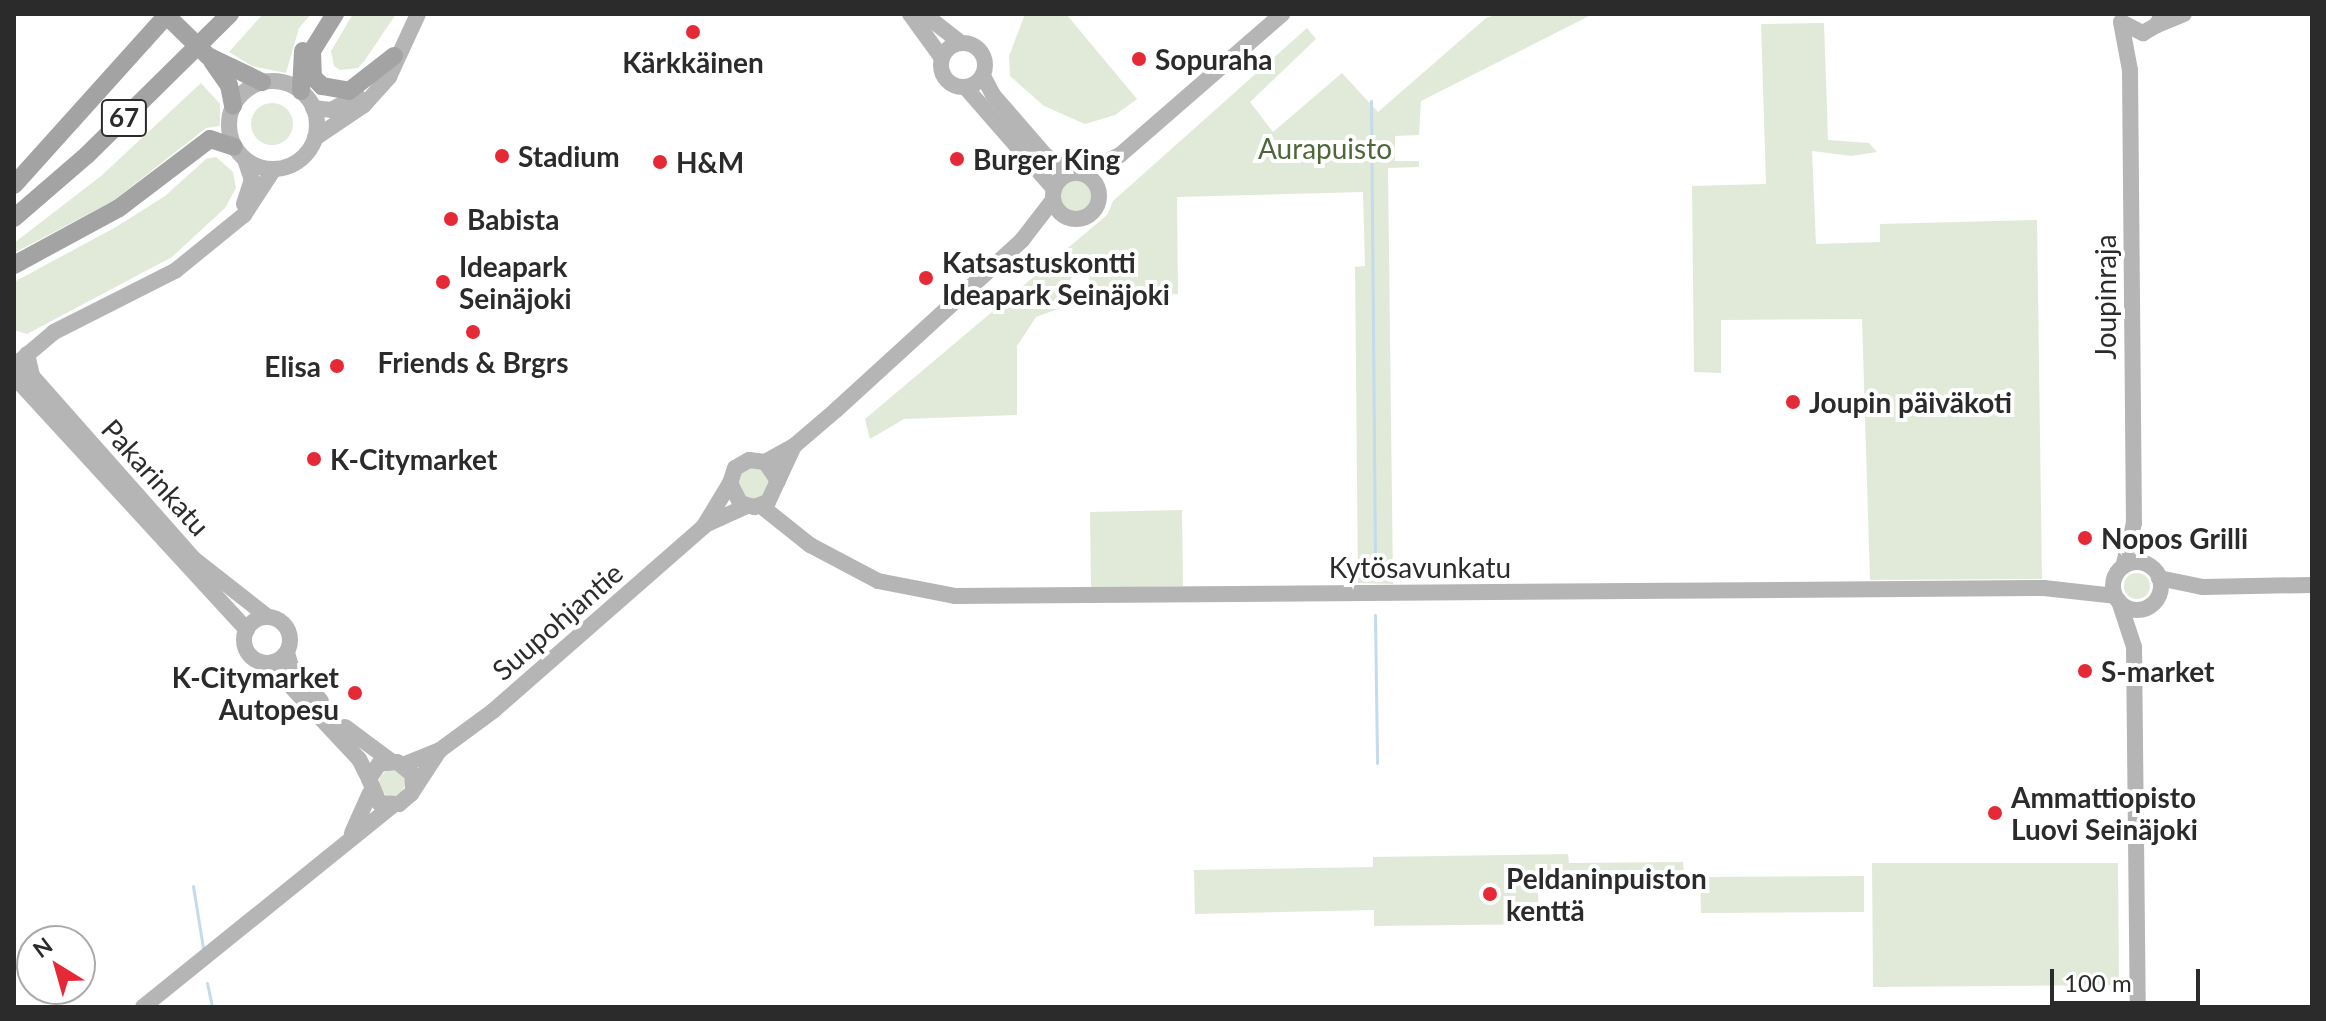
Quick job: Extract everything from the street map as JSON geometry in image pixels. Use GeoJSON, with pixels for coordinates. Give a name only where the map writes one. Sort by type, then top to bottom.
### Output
{"type":"FeatureCollection","features":[{"type":"Feature","properties":{"kind":"main road","name":"67"},"geometry":{"type":"LineString","coordinates":[[14,218],[87,155],[230,14]]}},
{"type":"Feature","properties":{"kind":"main road"},"geometry":{"type":"LineString","coordinates":[[301,91],[300,58],[327,14]]}},
{"type":"Feature","properties":{"kind":"main road"},"geometry":{"type":"LineString","coordinates":[[335,14],[312,51],[313,77],[322,86],[349,91],[394,56]]}},
{"type":"Feature","properties":{"kind":"main road"},"geometry":{"type":"LineString","coordinates":[[14,185],[168,15],[235,80],[262,82]]}},
{"type":"Feature","properties":{"kind":"main road"},"geometry":{"type":"LineString","coordinates":[[233,106],[235,80]]}},
{"type":"Feature","properties":{"kind":"main road"},"geometry":{"type":"LineString","coordinates":[[14,265],[119,208],[210,139],[240,154]]}},
{"type":"Feature","properties":{"kind":"street"},"geometry":{"type":"LineString","coordinates":[[21,359],[54,332],[157,284],[254,204],[274,169],[299,159],[315,138],[364,105],[389,77],[418,14]]}},
{"type":"Feature","properties":{"kind":"street"},"geometry":{"type":"LineString","coordinates":[[910,14],[942,58],[947,80],[966,88],[1054,194],[1069,218]]}},
{"type":"Feature","properties":{"kind":"street"},"geometry":{"type":"LineString","coordinates":[[924,14],[961,43],[982,52],[983,76],[993,95],[1046,156],[1093,180],[1099,193]]}},
{"type":"Feature","properties":{"kind":"street"},"geometry":{"type":"LineString","coordinates":[[765,497],[735,497],[730,483],[741,463],[765,462],[794,446],[1022,240],[1054,194],[1076,173],[1120,155],[1282,14]]}},
{"type":"Feature","properties":{"kind":"street"},"geometry":{"type":"LineString","coordinates":[[2117,17],[2130,31],[2184,14]]}},
{"type":"Feature","properties":{"kind":"street","name":"Joupinraja"},"geometry":{"type":"LineString","coordinates":[[2117,17],[2130,70],[2134,523],[2120,570],[2117,599]]}},
{"type":"Feature","properties":{"kind":"street","name":"Joupinraja"},"geometry":{"type":"LineString","coordinates":[[2130,70],[2139,40],[2156,23]]}},
{"type":"Feature","properties":{"kind":"street"},"geometry":{"type":"LineString","coordinates":[[313,108],[347,106],[407,40]]}},
{"type":"Feature","properties":{"kind":"street"},"geometry":{"type":"LineString","coordinates":[[942,58],[961,43]]}},
{"type":"Feature","properties":{"kind":"street"},"geometry":{"type":"LineString","coordinates":[[966,88],[983,76]]}},
{"type":"Feature","properties":{"kind":"street"},"geometry":{"type":"LineString","coordinates":[[229,225],[251,189],[228,127],[233,106],[240,95],[262,82],[283,82],[301,91],[313,108],[315,138]]}},
{"type":"Feature","properties":{"kind":"street"},"geometry":{"type":"LineString","coordinates":[[240,154],[274,169]]}},
{"type":"Feature","properties":{"kind":"street"},"geometry":{"type":"LineString","coordinates":[[1022,240],[1069,218],[1091,214],[1120,155]]}},
{"type":"Feature","properties":{"kind":"street","name":"Pakarinkatu"},"geometry":{"type":"LineString","coordinates":[[21,359],[32,376],[194,559],[268,617]]}},
{"type":"Feature","properties":{"kind":"street","name":"Pakarinkatu"},"geometry":{"type":"LineString","coordinates":[[21,359],[22,385],[247,630]]}},
{"type":"Feature","properties":{"kind":"street"},"geometry":{"type":"LineString","coordinates":[[765,497],[794,446]]}},
{"type":"Feature","properties":{"kind":"street"},"geometry":{"type":"LineString","coordinates":[[765,462],[765,497]]}},
{"type":"Feature","properties":{"kind":"street","name":"Suupohjantie"},"geometry":{"type":"LineString","coordinates":[[704,526],[730,483]]}},
{"type":"Feature","properties":{"kind":"street","name":"Suupohjantie"},"geometry":{"type":"LineString","coordinates":[[413,787],[440,750],[493,711],[704,526],[765,497]]}},
{"type":"Feature","properties":{"kind":"street","name":"Kytösavunkatu"},"geometry":{"type":"LineString","coordinates":[[765,497],[810,545],[878,581],[955,596],[2066,588],[2150,604]]}},
{"type":"Feature","properties":{"kind":"street","name":"Joupinraja"},"geometry":{"type":"LineString","coordinates":[[2134,523],[2154,572]]}},
{"type":"Feature","properties":{"kind":"street","name":"Kytösavunkatu"},"geometry":{"type":"LineString","coordinates":[[2066,588],[2120,570],[2154,572]]}},
{"type":"Feature","properties":{"kind":"street"},"geometry":{"type":"LineString","coordinates":[[2134,647],[2150,604],[2154,572],[2203,587]]}},
{"type":"Feature","properties":{"kind":"street"},"geometry":{"type":"LineString","coordinates":[[2150,604],[2203,587],[2312,585]]}},
{"type":"Feature","properties":{"kind":"street"},"geometry":{"type":"LineString","coordinates":[[2117,599],[2134,647],[2138,1007]]}},
{"type":"Feature","properties":{"kind":"street"},"geometry":{"type":"LineString","coordinates":[[270,664],[287,653],[291,641],[286,626],[268,617],[247,630],[250,655],[270,664],[359,759],[370,786],[392,806]]}},
{"type":"Feature","properties":{"kind":"street"},"geometry":{"type":"LineString","coordinates":[[143,1007],[255,922],[352,835],[392,806],[406,800],[413,787],[397,763],[356,739],[296,674],[287,653]]}},
{"type":"Feature","properties":{"kind":"street","name":"Suupohjantie"},"geometry":{"type":"LineString","coordinates":[[397,763],[440,750]]}},
{"type":"Feature","properties":{"kind":"street"},"geometry":{"type":"LineString","coordinates":[[352,835],[379,764],[397,763]]}},
{"type":"Feature","properties":{"kind":"green space"},"geometry":{"type":"Polygon","coordinates":[[[263,14],[311,14],[299,28],[286,73],[252,66],[229,52],[263,14]]]}},
{"type":"Feature","properties":{"kind":"green space"},"geometry":{"type":"Polygon","coordinates":[[[353,14],[396,14],[358,68],[340,70],[334,66],[331,51],[353,14]]]}},
{"type":"Feature","properties":{"kind":"green space"},"geometry":{"type":"Polygon","coordinates":[[[1025,14],[1066,14],[1137,99],[1115,115],[1085,124],[1044,106],[1010,76],[1009,56],[1025,14]]]}},
{"type":"Feature","properties":{"kind":"green space","name":"Aurapuisto"},"geometry":{"type":"Polygon","coordinates":[[[1498,14],[1593,14],[1421,101],[1419,135],[1395,136],[1395,161],[1419,161],[1419,167],[1388,168],[1393,584],[1358,583],[1355,267],[1365,266],[1363,192],[1177,197],[1178,294],[1092,297],[1088,267],[1077,267],[1069,283],[1069,305],[1036,317],[1017,346],[1017,415],[904,419],[870,439],[865,419],[1107,215],[1113,201],[1307,28],[1316,39],[1250,102],[1273,132],[1342,73],[1378,112],[1486,18],[1498,14]]]}},
{"type":"Feature","properties":{"kind":"green space"},"geometry":{"type":"Polygon","coordinates":[[[1824,23],[1828,140],[1869,143],[1877,152],[1851,156],[1812,151],[1816,244],[1880,242],[1880,224],[2037,220],[2042,579],[1870,580],[1862,319],[1721,320],[1721,373],[1694,372],[1692,186],[1766,184],[1761,24],[1824,23]]]}},
{"type":"Feature","properties":{"kind":"green space"},"geometry":{"type":"Polygon","coordinates":[[[201,83],[220,104],[220,126],[206,128],[113,201],[14,253],[14,243],[101,176],[201,83]]]}},
{"type":"Feature","properties":{"kind":"green space"},"geometry":{"type":"Polygon","coordinates":[[[272,103],[287,109],[293,124],[287,139],[272,145],[257,139],[251,124],[257,109],[272,103]]]}},
{"type":"Feature","properties":{"kind":"green space"},"geometry":{"type":"Polygon","coordinates":[[[216,157],[233,172],[236,188],[225,208],[172,257],[27,334],[14,330],[14,282],[116,227],[165,196],[206,159],[216,157]]]}},
{"type":"Feature","properties":{"kind":"green space"},"geometry":{"type":"Polygon","coordinates":[[[1076,180],[1088,184],[1092,196],[1088,208],[1076,212],[1064,208],[1060,196],[1064,184],[1076,180]]]}},
{"type":"Feature","properties":{"kind":"green space"},"geometry":{"type":"Polygon","coordinates":[[[754,467],[765,472],[770,483],[765,494],[754,499],[743,494],[738,483],[743,472],[754,467]]]}},
{"type":"Feature","properties":{"kind":"green space"},"geometry":{"type":"Polygon","coordinates":[[[1182,510],[1183,586],[1091,588],[1090,512],[1182,510]]]}},
{"type":"Feature","properties":{"kind":"green space"},"geometry":{"type":"Polygon","coordinates":[[[2137,573],[2146,577],[2150,586],[2146,595],[2137,599],[2128,595],[2124,586],[2128,577],[2137,573]]]}},
{"type":"Feature","properties":{"kind":"green space"},"geometry":{"type":"Polygon","coordinates":[[[392,770],[402,773],[405,783],[402,793],[392,796],[382,793],[379,783],[382,773],[392,770]]]}},
{"type":"Feature","properties":{"kind":"green space"},"geometry":{"type":"Polygon","coordinates":[[[1568,854],[1569,863],[1683,862],[1684,876],[1555,878],[1555,893],[1538,893],[1539,924],[1374,926],[1374,910],[1195,914],[1194,870],[1373,867],[1373,857],[1568,854]]]}},
{"type":"Feature","properties":{"kind":"green space"},"geometry":{"type":"Polygon","coordinates":[[[1872,863],[2118,863],[2119,985],[1873,987],[1872,863]]]}},
{"type":"Feature","properties":{"kind":"green space"},"geometry":{"type":"Polygon","coordinates":[[[1864,876],[1864,912],[1701,913],[1700,877],[1864,876]]]}},
{"type":"Feature","properties":{"kind":"waterway"},"geometry":{"type":"LineString","coordinates":[[1371,101],[1375,574]]}},
{"type":"Feature","properties":{"kind":"waterway"},"geometry":{"type":"LineString","coordinates":[[1375,615],[1377,763]]}},
{"type":"Feature","properties":{"kind":"waterway"},"geometry":{"type":"LineString","coordinates":[[193,886],[203,948]]}},
{"type":"Feature","properties":{"kind":"waterway"},"geometry":{"type":"LineString","coordinates":[[207,983],[212,1007]]}},
{"type":"Feature","properties":{"kind":"place","name":"Kärkkäinen"},"geometry":{"type":"Point","coordinates":[693,32]}},
{"type":"Feature","properties":{"kind":"place","name":"Sopuraha"},"geometry":{"type":"Point","coordinates":[1139,59]}},
{"type":"Feature","properties":{"kind":"place","name":"Stadium"},"geometry":{"type":"Point","coordinates":[502,156]}},
{"type":"Feature","properties":{"kind":"place","name":"Burger King"},"geometry":{"type":"Point","coordinates":[957,159]}},
{"type":"Feature","properties":{"kind":"place","name":"H&M"},"geometry":{"type":"Point","coordinates":[660,162]}},
{"type":"Feature","properties":{"kind":"place","name":"Babista"},"geometry":{"type":"Point","coordinates":[451,219]}},
{"type":"Feature","properties":{"kind":"place","name":"Katsastuskontti Ideapark Seinäjoki"},"geometry":{"type":"Point","coordinates":[926,278]}},
{"type":"Feature","properties":{"kind":"place","name":"Ideapark Seinäjoki"},"geometry":{"type":"Point","coordinates":[443,282]}},
{"type":"Feature","properties":{"kind":"place","name":"Friends & Brgrs"},"geometry":{"type":"Point","coordinates":[473,332]}},
{"type":"Feature","properties":{"kind":"place","name":"Elisa"},"geometry":{"type":"Point","coordinates":[337,366]}},
{"type":"Feature","properties":{"kind":"place","name":"Joupin päiväkoti"},"geometry":{"type":"Point","coordinates":[1793,402]}},
{"type":"Feature","properties":{"kind":"place","name":"K-Citymarket"},"geometry":{"type":"Point","coordinates":[314,459]}},
{"type":"Feature","properties":{"kind":"place","name":"Nopos Grilli"},"geometry":{"type":"Point","coordinates":[2085,538]}},
{"type":"Feature","properties":{"kind":"place","name":"S-market"},"geometry":{"type":"Point","coordinates":[2085,671]}},
{"type":"Feature","properties":{"kind":"place","name":"K-Citymarket Autopesu"},"geometry":{"type":"Point","coordinates":[355,693]}},
{"type":"Feature","properties":{"kind":"place","name":"Ammattiopisto Luovi Seinäjoki"},"geometry":{"type":"Point","coordinates":[1995,813]}},
{"type":"Feature","properties":{"kind":"place","name":"Peldaninpuiston kenttä"},"geometry":{"type":"Point","coordinates":[1490,894]}}]}
